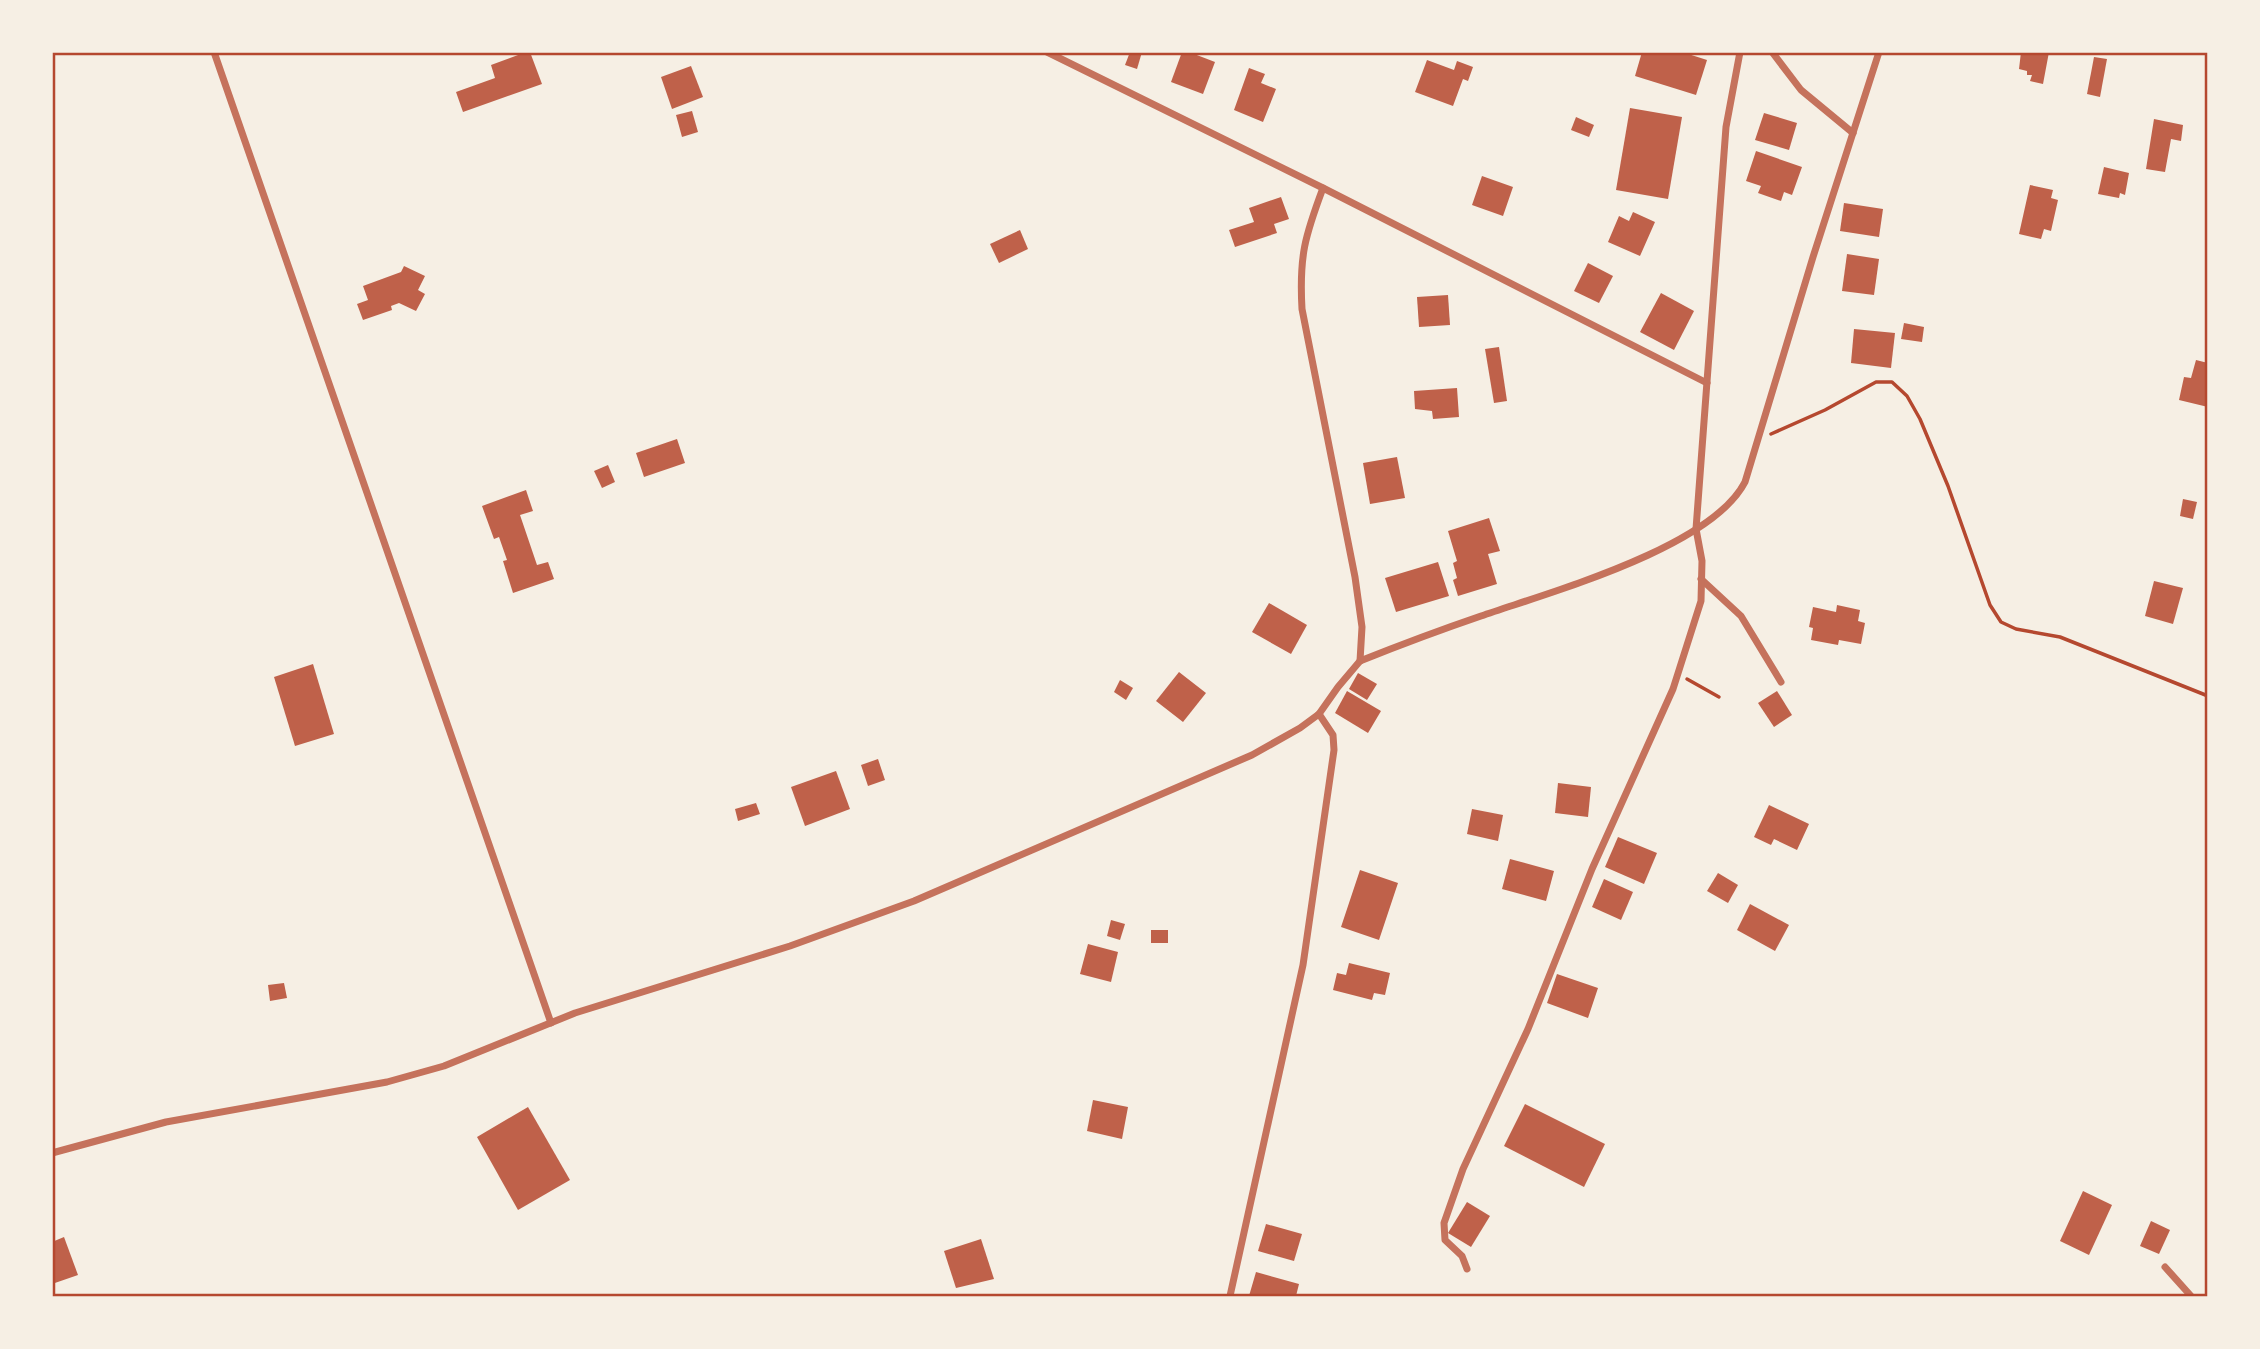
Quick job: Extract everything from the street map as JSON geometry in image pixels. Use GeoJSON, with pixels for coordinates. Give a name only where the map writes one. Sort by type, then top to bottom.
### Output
{"type":"FeatureCollection","features":[{"type":"Feature","properties":{"kind":"street"},"geometry":{"type":"LineString","coordinates":[[214,52],[551,1023]]}},
{"type":"Feature","properties":{"kind":"street"},"geometry":{"type":"LineString","coordinates":[[1047,52],[1323,188],[1707,383]]}},
{"type":"Feature","properties":{"kind":"street"},"geometry":{"type":"LineString","coordinates":[[1467,1269],[1462,1256],[1448,1244],[1444,1231],[1456,1189],[1470,1153],[1515,1059],[1592,869],[1673,689],[1701,601],[1701,549],[1696,529],[1727,120],[1740,52]]}},
{"type":"Feature","properties":{"kind":"street"},"geometry":{"type":"LineString","coordinates":[[1772,52],[1801,90],[1853,133]]}},
{"type":"Feature","properties":{"kind":"street"},"geometry":{"type":"LineString","coordinates":[[52,1153],[166,1122],[407,1077],[471,1056],[632,994],[840,929],[914,901],[1211,775],[1271,745],[1319,714],[1360,661],[1603,573],[1654,552],[1696,529],[1727,507],[1737,497],[1745,482],[1879,52]]}},
{"type":"Feature","properties":{"kind":"street"},"geometry":{"type":"LineString","coordinates":[[1323,188],[1303,248],[1302,309],[1355,577],[1362,627],[1360,661]]}},
{"type":"Feature","properties":{"kind":"street"},"geometry":{"type":"LineString","coordinates":[[1701,579],[1741,616],[1781,682]]}},
{"type":"Feature","properties":{"kind":"street"},"geometry":{"type":"LineString","coordinates":[[1230,1297],[1303,965],[1334,750],[1333,735],[1319,714]]}},
{"type":"Feature","properties":{"kind":"street"},"geometry":{"type":"LineString","coordinates":[[2165,1268],[2191,1297]]}},
{"type":"Feature","properties":{"kind":"path"},"geometry":{"type":"LineString","coordinates":[[1759,439],[1825,410],[1869,385],[1892,382],[1907,396],[1920,419],[1948,486],[1990,605],[2001,622],[2010,628],[2060,636],[2207,696]]}},
{"type":"Feature","properties":{"kind":"path"},"geometry":{"type":"LineString","coordinates":[[1677,674],[1719,697]]}},
{"type":"Feature","properties":{"kind":"building"},"geometry":{"type":"Polygon","coordinates":[[[530,52],[542,84],[463,112],[456,92],[495,78],[491,65],[530,52]]]}},
{"type":"Feature","properties":{"kind":"building"},"geometry":{"type":"Polygon","coordinates":[[[1130,52],[1142,52],[1137,69],[1125,65],[1130,52]]]}},
{"type":"Feature","properties":{"kind":"building"},"geometry":{"type":"Polygon","coordinates":[[[1182,52],[1215,62],[1203,94],[1171,82],[1182,52]]]}},
{"type":"Feature","properties":{"kind":"building"},"geometry":{"type":"Polygon","coordinates":[[[1642,52],[1682,52],[1707,60],[1696,95],[1635,76],[1642,52]]]}},
{"type":"Feature","properties":{"kind":"building"},"geometry":{"type":"Polygon","coordinates":[[[2021,52],[2049,52],[2043,84],[2030,81],[2032,75],[2019,69],[2021,52]]]}},
{"type":"Feature","properties":{"kind":"building"},"geometry":{"type":"Polygon","coordinates":[[[2094,57],[2107,59],[2100,97],[2087,94],[2094,57]]]}},
{"type":"Feature","properties":{"kind":"building"},"geometry":{"type":"Polygon","coordinates":[[[1427,60],[1454,70],[1457,61],[1473,67],[1468,81],[1463,79],[1453,106],[1415,92],[1427,60]]]}},
{"type":"Feature","properties":{"kind":"building"},"geometry":{"type":"Polygon","coordinates":[[[691,66],[703,97],[672,109],[661,77],[691,66]]]}},
{"type":"Feature","properties":{"kind":"building"},"geometry":{"type":"Polygon","coordinates":[[[1249,68],[1265,74],[1261,83],[1276,89],[1263,122],[1234,110],[1249,68]]]}},
{"type":"Feature","properties":{"kind":"building"},"geometry":{"type":"Polygon","coordinates":[[[1630,108],[1682,117],[1668,199],[1616,190],[1630,108]]]}},
{"type":"Feature","properties":{"kind":"building"},"geometry":{"type":"Polygon","coordinates":[[[692,111],[698,132],[682,137],[676,115],[692,111]]]}},
{"type":"Feature","properties":{"kind":"building"},"geometry":{"type":"Polygon","coordinates":[[[1764,113],[1797,123],[1789,150],[1755,140],[1764,113]]]}},
{"type":"Feature","properties":{"kind":"building"},"geometry":{"type":"Polygon","coordinates":[[[1576,117],[1594,125],[1589,137],[1571,130],[1576,117]]]}},
{"type":"Feature","properties":{"kind":"building"},"geometry":{"type":"Polygon","coordinates":[[[2154,119],[2183,125],[2181,141],[2171,139],[2165,172],[2146,169],[2154,119]]]}},
{"type":"Feature","properties":{"kind":"building"},"geometry":{"type":"Polygon","coordinates":[[[1756,151],[1802,167],[1792,195],[1784,192],[1781,201],[1758,193],[1761,186],[1746,181],[1756,151]]]}},
{"type":"Feature","properties":{"kind":"building"},"geometry":{"type":"Polygon","coordinates":[[[2104,167],[2129,173],[2125,195],[2120,193],[2119,198],[2098,194],[2104,167]]]}},
{"type":"Feature","properties":{"kind":"building"},"geometry":{"type":"Polygon","coordinates":[[[1482,176],[1513,187],[1503,216],[1472,205],[1482,176]]]}},
{"type":"Feature","properties":{"kind":"building"},"geometry":{"type":"Polygon","coordinates":[[[2030,185],[2053,190],[2051,198],[2058,200],[2051,231],[2044,229],[2041,239],[2019,234],[2030,185]]]}},
{"type":"Feature","properties":{"kind":"building"},"geometry":{"type":"Polygon","coordinates":[[[1281,197],[1289,219],[1274,224],[1277,233],[1235,247],[1229,230],[1254,222],[1249,208],[1281,197]]]}},
{"type":"Feature","properties":{"kind":"building"},"geometry":{"type":"Polygon","coordinates":[[[1844,203],[1883,209],[1879,237],[1840,231],[1844,203]]]}},
{"type":"Feature","properties":{"kind":"building"},"geometry":{"type":"Polygon","coordinates":[[[1633,212],[1655,222],[1640,256],[1608,242],[1619,216],[1629,221],[1633,212]]]}},
{"type":"Feature","properties":{"kind":"building"},"geometry":{"type":"Polygon","coordinates":[[[1020,230],[1028,249],[999,263],[990,244],[1020,230]]]}},
{"type":"Feature","properties":{"kind":"building"},"geometry":{"type":"Polygon","coordinates":[[[1847,254],[1879,259],[1874,295],[1842,291],[1847,254]]]}},
{"type":"Feature","properties":{"kind":"building"},"geometry":{"type":"Polygon","coordinates":[[[1588,263],[1613,276],[1599,303],[1574,291],[1588,263]]]}},
{"type":"Feature","properties":{"kind":"building"},"geometry":{"type":"Polygon","coordinates":[[[404,266],[425,276],[418,290],[425,294],[416,311],[399,303],[391,306],[392,310],[363,320],[357,304],[368,300],[363,286],[401,272],[404,266]]]}},
{"type":"Feature","properties":{"kind":"building"},"geometry":{"type":"Polygon","coordinates":[[[1661,293],[1694,311],[1674,350],[1640,332],[1661,293]]]}},
{"type":"Feature","properties":{"kind":"building"},"geometry":{"type":"Polygon","coordinates":[[[1448,295],[1450,325],[1419,327],[1417,297],[1448,295]]]}},
{"type":"Feature","properties":{"kind":"building"},"geometry":{"type":"Polygon","coordinates":[[[1904,323],[1924,327],[1922,342],[1901,339],[1904,323]]]}},
{"type":"Feature","properties":{"kind":"building"},"geometry":{"type":"Polygon","coordinates":[[[1854,329],[1895,333],[1891,368],[1851,363],[1854,329]]]}},
{"type":"Feature","properties":{"kind":"building"},"geometry":{"type":"Polygon","coordinates":[[[1499,347],[1507,401],[1494,403],[1485,349],[1499,347]]]}},
{"type":"Feature","properties":{"kind":"building"},"geometry":{"type":"Polygon","coordinates":[[[2196,360],[2208,363],[2208,407],[2179,400],[2184,377],[2191,378],[2196,360]]]}},
{"type":"Feature","properties":{"kind":"building"},"geometry":{"type":"Polygon","coordinates":[[[1457,388],[1459,417],[1433,419],[1432,411],[1415,409],[1414,391],[1457,388]]]}},
{"type":"Feature","properties":{"kind":"building"},"geometry":{"type":"Polygon","coordinates":[[[677,439],[685,463],[644,477],[636,453],[677,439]]]}},
{"type":"Feature","properties":{"kind":"building"},"geometry":{"type":"Polygon","coordinates":[[[1397,457],[1405,498],[1370,504],[1363,463],[1397,457]]]}},
{"type":"Feature","properties":{"kind":"building"},"geometry":{"type":"Polygon","coordinates":[[[608,465],[615,482],[602,488],[594,471],[608,465]]]}},
{"type":"Feature","properties":{"kind":"building"},"geometry":{"type":"Polygon","coordinates":[[[526,490],[533,511],[520,515],[537,565],[548,562],[554,579],[513,593],[503,561],[507,560],[499,537],[494,539],[482,506],[526,490]]]}},
{"type":"Feature","properties":{"kind":"building"},"geometry":{"type":"Polygon","coordinates":[[[2183,499],[2197,502],[2193,519],[2180,516],[2183,499]]]}},
{"type":"Feature","properties":{"kind":"building"},"geometry":{"type":"Polygon","coordinates":[[[1489,518],[1500,551],[1488,554],[1497,584],[1458,596],[1453,580],[1457,578],[1453,563],[1457,561],[1448,531],[1489,518]]]}},
{"type":"Feature","properties":{"kind":"building"},"geometry":{"type":"Polygon","coordinates":[[[1438,562],[1449,596],[1396,612],[1385,578],[1438,562]]]}},
{"type":"Feature","properties":{"kind":"building"},"geometry":{"type":"Polygon","coordinates":[[[2154,581],[2183,588],[2173,624],[2145,616],[2154,581]]]}},
{"type":"Feature","properties":{"kind":"building"},"geometry":{"type":"Polygon","coordinates":[[[1269,603],[1307,625],[1291,654],[1252,632],[1269,603]]]}},
{"type":"Feature","properties":{"kind":"building"},"geometry":{"type":"Polygon","coordinates":[[[1837,605],[1860,610],[1858,621],[1865,623],[1861,644],[1839,640],[1838,645],[1811,640],[1813,628],[1809,627],[1813,607],[1836,612],[1837,605]]]}},
{"type":"Feature","properties":{"kind":"building"},"geometry":{"type":"Polygon","coordinates":[[[313,664],[334,734],[295,746],[274,677],[313,664]]]}},
{"type":"Feature","properties":{"kind":"building"},"geometry":{"type":"Polygon","coordinates":[[[1179,672],[1206,693],[1183,722],[1156,701],[1179,672]]]}},
{"type":"Feature","properties":{"kind":"building"},"geometry":{"type":"Polygon","coordinates":[[[1358,673],[1377,684],[1367,700],[1349,689],[1358,673]]]}},
{"type":"Feature","properties":{"kind":"building"},"geometry":{"type":"Polygon","coordinates":[[[1120,680],[1133,688],[1126,700],[1114,692],[1120,680]]]}},
{"type":"Feature","properties":{"kind":"building"},"geometry":{"type":"Polygon","coordinates":[[[1347,691],[1381,711],[1368,733],[1335,713],[1347,691]]]}},
{"type":"Feature","properties":{"kind":"building"},"geometry":{"type":"Polygon","coordinates":[[[1777,691],[1792,715],[1774,727],[1758,703],[1777,691]]]}},
{"type":"Feature","properties":{"kind":"building"},"geometry":{"type":"Polygon","coordinates":[[[878,759],[885,780],[868,786],[861,765],[878,759]]]}},
{"type":"Feature","properties":{"kind":"building"},"geometry":{"type":"Polygon","coordinates":[[[836,771],[850,809],[805,826],[791,787],[836,771]]]}},
{"type":"Feature","properties":{"kind":"building"},"geometry":{"type":"Polygon","coordinates":[[[1558,783],[1591,787],[1588,817],[1555,813],[1558,783]]]}},
{"type":"Feature","properties":{"kind":"building"},"geometry":{"type":"Polygon","coordinates":[[[756,803],[760,814],[738,821],[735,809],[756,803]]]}},
{"type":"Feature","properties":{"kind":"building"},"geometry":{"type":"Polygon","coordinates":[[[1769,805],[1809,824],[1797,850],[1774,839],[1771,845],[1754,837],[1769,805]]]}},
{"type":"Feature","properties":{"kind":"building"},"geometry":{"type":"Polygon","coordinates":[[[1472,809],[1503,815],[1498,841],[1467,834],[1472,809]]]}},
{"type":"Feature","properties":{"kind":"building"},"geometry":{"type":"Polygon","coordinates":[[[1618,837],[1657,853],[1644,884],[1605,867],[1618,837]]]}},
{"type":"Feature","properties":{"kind":"building"},"geometry":{"type":"Polygon","coordinates":[[[1510,859],[1554,871],[1546,901],[1502,889],[1510,859]]]}},
{"type":"Feature","properties":{"kind":"building"},"geometry":{"type":"Polygon","coordinates":[[[1360,870],[1398,883],[1379,940],[1341,927],[1360,870]]]}},
{"type":"Feature","properties":{"kind":"building"},"geometry":{"type":"Polygon","coordinates":[[[1718,873],[1738,885],[1728,903],[1707,891],[1718,873]]]}},
{"type":"Feature","properties":{"kind":"building"},"geometry":{"type":"Polygon","coordinates":[[[1604,879],[1633,892],[1621,920],[1592,907],[1604,879]]]}},
{"type":"Feature","properties":{"kind":"building"},"geometry":{"type":"Polygon","coordinates":[[[1750,904],[1789,925],[1775,951],[1737,930],[1750,904]]]}},
{"type":"Feature","properties":{"kind":"building"},"geometry":{"type":"Polygon","coordinates":[[[1111,920],[1125,924],[1120,940],[1107,936],[1111,920]]]}},
{"type":"Feature","properties":{"kind":"building"},"geometry":{"type":"Polygon","coordinates":[[[1151,930],[1168,930],[1168,943],[1151,943],[1151,930]]]}},
{"type":"Feature","properties":{"kind":"building"},"geometry":{"type":"Polygon","coordinates":[[[1088,944],[1118,952],[1111,982],[1080,974],[1088,944]]]}},
{"type":"Feature","properties":{"kind":"building"},"geometry":{"type":"Polygon","coordinates":[[[1349,963],[1390,973],[1385,995],[1374,993],[1372,1000],[1333,990],[1337,973],[1346,975],[1349,963]]]}},
{"type":"Feature","properties":{"kind":"building"},"geometry":{"type":"Polygon","coordinates":[[[1557,974],[1598,988],[1588,1018],[1547,1003],[1557,974]]]}},
{"type":"Feature","properties":{"kind":"building"},"geometry":{"type":"Polygon","coordinates":[[[284,983],[287,998],[270,1001],[268,985],[284,983]]]}},
{"type":"Feature","properties":{"kind":"building"},"geometry":{"type":"Polygon","coordinates":[[[1093,1100],[1128,1107],[1122,1139],[1087,1131],[1093,1100]]]}},
{"type":"Feature","properties":{"kind":"building"},"geometry":{"type":"Polygon","coordinates":[[[1525,1104],[1605,1144],[1584,1187],[1504,1146],[1525,1104]]]}},
{"type":"Feature","properties":{"kind":"building"},"geometry":{"type":"Polygon","coordinates":[[[528,1107],[570,1180],[518,1210],[477,1137],[528,1107]]]}},
{"type":"Feature","properties":{"kind":"building"},"geometry":{"type":"Polygon","coordinates":[[[2083,1191],[2112,1205],[2089,1255],[2060,1241],[2083,1191]]]}},
{"type":"Feature","properties":{"kind":"building"},"geometry":{"type":"Polygon","coordinates":[[[1467,1202],[1490,1216],[1471,1247],[1448,1233],[1467,1202]]]}},
{"type":"Feature","properties":{"kind":"building"},"geometry":{"type":"Polygon","coordinates":[[[2151,1221],[2170,1230],[2159,1254],[2140,1246],[2151,1221]]]}},
{"type":"Feature","properties":{"kind":"building"},"geometry":{"type":"Polygon","coordinates":[[[1266,1224],[1302,1234],[1294,1261],[1258,1251],[1266,1224]]]}},
{"type":"Feature","properties":{"kind":"building"},"geometry":{"type":"Polygon","coordinates":[[[64,1237],[78,1275],[52,1284],[52,1242],[64,1237]]]}},
{"type":"Feature","properties":{"kind":"building"},"geometry":{"type":"Polygon","coordinates":[[[981,1239],[994,1279],[956,1288],[944,1251],[981,1239]]]}},
{"type":"Feature","properties":{"kind":"building"},"geometry":{"type":"Polygon","coordinates":[[[1256,1272],[1299,1284],[1296,1296],[1249,1296],[1256,1272]]]}}]}
